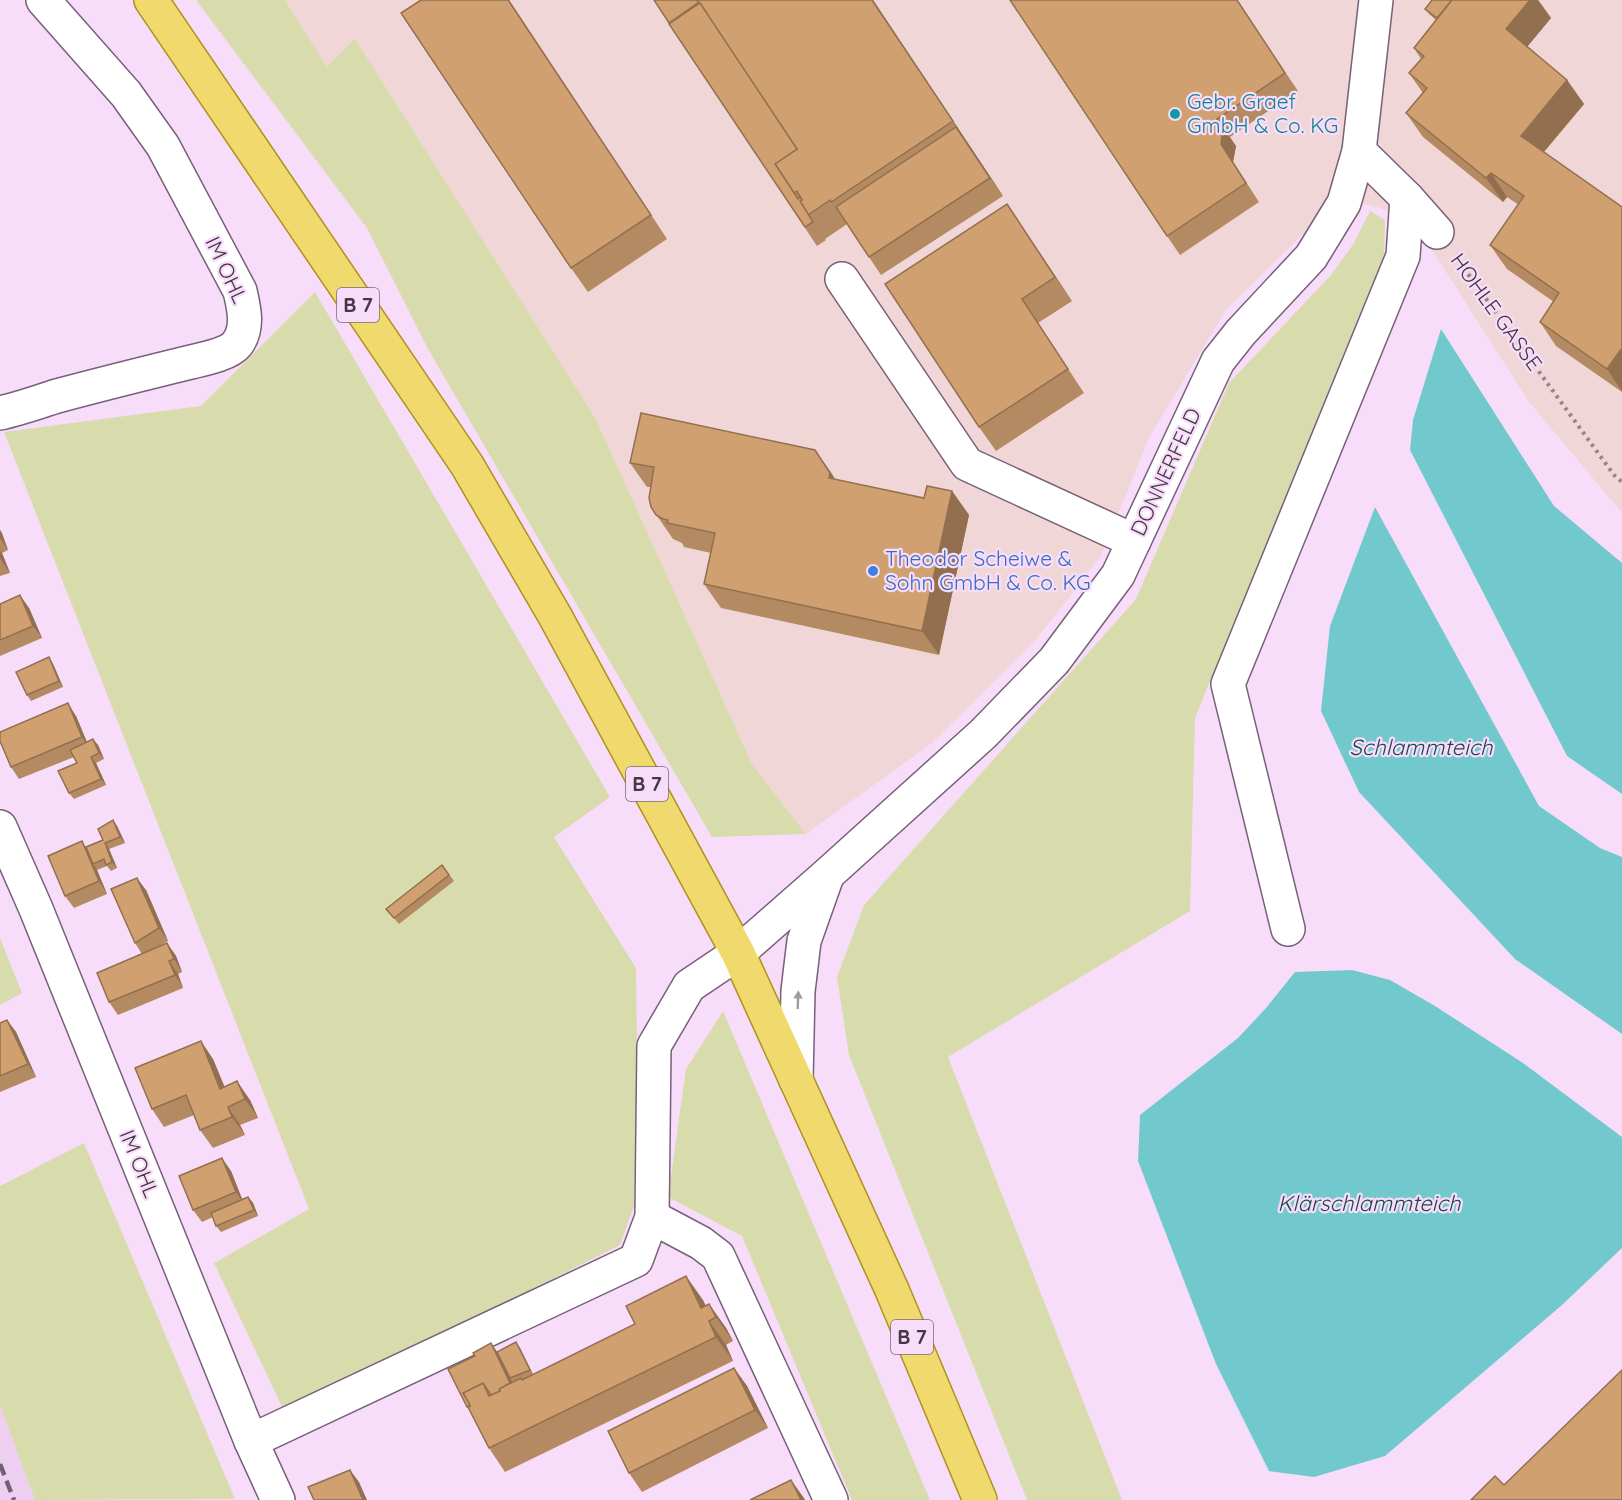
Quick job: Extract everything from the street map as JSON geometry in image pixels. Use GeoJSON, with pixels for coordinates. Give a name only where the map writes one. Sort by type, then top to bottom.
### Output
{"type":"FeatureCollection","features":[{"type":"Feature","properties":{"kind":"main road","name":"B 7"},"geometry":{"type":"LineString","coordinates":[[151,0],[467,465],[555,616],[738,953],[892,1290],[980,1500]]}},
{"type":"Feature","properties":{"kind":"street","name":"IM OHL"},"geometry":{"type":"LineString","coordinates":[[0,413],[208,358],[230,350],[237,345],[243,333],[245,319],[240,291],[163,146],[126,94],[43,0]]}},
{"type":"Feature","properties":{"kind":"street","name":"DONNERFELD"},"geometry":{"type":"LineString","coordinates":[[251,1441],[636,1260],[652,1217],[654,1046],[689,986],[738,953],[983,734],[1054,661],[1118,575],[1218,361],[1241,332],[1311,256],[1344,203],[1359,151],[1376,0]]}},
{"type":"Feature","properties":{"kind":"street","name":"HOHLE GASSE"},"geometry":{"type":"LineString","coordinates":[[1359,151],[1407,198],[1437,232]]}},
{"type":"Feature","properties":{"kind":"street"},"geometry":{"type":"LineString","coordinates":[[1288,928],[1228,684],[1404,256],[1407,198]]}},
{"type":"Feature","properties":{"kind":"street"},"geometry":{"type":"LineString","coordinates":[[842,279],[967,464],[1134,541]]}},
{"type":"Feature","properties":{"kind":"street","name":"IM OHL"},"geometry":{"type":"LineString","coordinates":[[0,827],[36,909],[251,1441],[278,1500]]}},
{"type":"Feature","properties":{"kind":"street","name":"DONNERFELD"},"geometry":{"type":"LineString","coordinates":[[796,1080],[798,991],[804,941],[828,874]]}},
{"type":"Feature","properties":{"kind":"street"},"geometry":{"type":"LineString","coordinates":[[652,1217],[701,1243],[718,1256],[831,1500]]}},
{"type":"Feature","properties":{"kind":"path","name":"HOHLE GASSE"},"geometry":{"type":"LineString","coordinates":[[1437,232],[1614,475],[1622,482]]}},
{"type":"Feature","properties":{"kind":"shaded area"},"geometry":{"type":"Polygon","coordinates":[[[196,0],[285,0],[327,67],[355,39],[596,419],[752,764],[806,834],[712,837],[428,349],[367,228],[196,0]]]}},
{"type":"Feature","properties":{"kind":"shaded area"},"geometry":{"type":"Polygon","coordinates":[[[285,0],[1622,0],[1622,513],[1529,402],[1432,250],[1384,209],[1336,197],[1310,227],[1225,311],[1150,436],[1101,556],[1035,641],[932,743],[806,834],[752,764],[596,419],[355,40],[327,67],[285,0]]]}},
{"type":"Feature","properties":{"kind":"shaded area"},"geometry":{"type":"Polygon","coordinates":[[[1370,211],[1385,220],[1384,255],[1195,718],[1190,911],[948,1057],[1122,1500],[1027,1500],[849,1055],[837,977],[864,905],[1136,599],[1229,383],[1331,275],[1354,243],[1370,211]]]}},
{"type":"Feature","properties":{"kind":"shaded area"},"geometry":{"type":"Polygon","coordinates":[[[315,292],[610,797],[554,837],[636,968],[634,1206],[620,1245],[285,1413],[214,1263],[309,1209],[4,432],[201,406],[315,292]]]}},
{"type":"Feature","properties":{"kind":"shaded area"},"geometry":{"type":"Polygon","coordinates":[[[0,938],[22,993],[0,1005],[0,938]]]}},
{"type":"Feature","properties":{"kind":"shaded area"},"geometry":{"type":"Polygon","coordinates":[[[723,1011],[930,1500],[852,1500],[742,1236],[668,1197],[686,1069],[723,1011]]]}},
{"type":"Feature","properties":{"kind":"shaded area"},"geometry":{"type":"Polygon","coordinates":[[[84,1143],[235,1499],[35,1500],[0,1405],[0,1186],[84,1143]]]}},
{"type":"Feature","properties":{"kind":"shaded area"},"geometry":{"type":"Polygon","coordinates":[[[0,1405],[35,1500],[0,1500],[0,1405]]]}},
{"type":"Feature","properties":{"kind":"water","name":"Schlammteich"},"geometry":{"type":"Polygon","coordinates":[[[1441,329],[1554,506],[1622,563],[1622,794],[1567,756],[1410,450],[1413,420],[1441,329]]]}},
{"type":"Feature","properties":{"kind":"water","name":"Schlammteich"},"geometry":{"type":"Polygon","coordinates":[[[1375,507],[1539,806],[1600,848],[1622,857],[1622,1034],[1515,959],[1359,792],[1321,711],[1330,626],[1375,507]]]}},
{"type":"Feature","properties":{"kind":"water","name":"Klärschlammteich"},"geometry":{"type":"Polygon","coordinates":[[[1352,970],[1390,980],[1435,1006],[1523,1063],[1622,1137],[1622,1248],[1562,1305],[1385,1456],[1314,1477],[1269,1471],[1216,1364],[1138,1161],[1140,1115],[1238,1038],[1295,972],[1352,970]]]}},
{"type":"Feature","properties":{"kind":"building"},"geometry":{"type":"Polygon","coordinates":[[[421,0],[508,0],[651,215],[571,268],[401,13],[421,0]]]}},
{"type":"Feature","properties":{"kind":"building"},"geometry":{"type":"Polygon","coordinates":[[[654,0],[697,0],[699,2],[669,23],[654,0]]]}},
{"type":"Feature","properties":{"kind":"building"},"geometry":{"type":"Polygon","coordinates":[[[697,0],[872,0],[953,121],[808,215],[797,191],[794,193],[775,164],[797,149],[697,0]]]}},
{"type":"Feature","properties":{"kind":"building","name":"Gebr. Graef GmbH & Co. KG"},"geometry":{"type":"Polygon","coordinates":[[[1010,0],[1237,0],[1285,73],[1217,119],[1223,128],[1221,144],[1246,183],[1167,236],[1010,0]]]}},
{"type":"Feature","properties":{"kind":"building"},"geometry":{"type":"Polygon","coordinates":[[[1432,0],[1452,0],[1437,18],[1425,9],[1432,0]]]}},
{"type":"Feature","properties":{"kind":"building"},"geometry":{"type":"Polygon","coordinates":[[[1452,0],[1530,0],[1506,29],[1567,80],[1521,136],[1622,207],[1622,348],[1607,369],[1540,322],[1559,293],[1490,245],[1524,196],[1491,173],[1486,178],[1406,113],[1427,88],[1409,73],[1424,56],[1414,48],[1452,0]]]}},
{"type":"Feature","properties":{"kind":"building"},"geometry":{"type":"Polygon","coordinates":[[[700,3],[797,149],[775,164],[798,199],[800,197],[802,200],[800,201],[813,222],[805,227],[669,24],[700,3]]]}},
{"type":"Feature","properties":{"kind":"building"},"geometry":{"type":"Polygon","coordinates":[[[956,127],[990,178],[869,257],[836,207],[956,127]]]}},
{"type":"Feature","properties":{"kind":"building"},"geometry":{"type":"Polygon","coordinates":[[[1007,204],[1055,277],[1022,299],[1068,369],[979,427],[885,284],[1007,204]]]}},
{"type":"Feature","properties":{"kind":"building"},"geometry":{"type":"Polygon","coordinates":[[[641,413],[815,450],[830,473],[829,478],[924,498],[927,486],[952,491],[922,631],[704,584],[715,533],[667,523],[668,520],[656,515],[651,507],[649,498],[654,467],[630,463],[641,413]]]}},
{"type":"Feature","properties":{"kind":"building"},"geometry":{"type":"Polygon","coordinates":[[[20,595],[33,626],[0,640],[0,604],[20,595]]]}},
{"type":"Feature","properties":{"kind":"building"},"geometry":{"type":"Polygon","coordinates":[[[49,657],[59,681],[27,695],[16,672],[49,657]]]}},
{"type":"Feature","properties":{"kind":"building"},"geometry":{"type":"Polygon","coordinates":[[[68,703],[82,737],[11,767],[0,741],[0,732],[68,703]]]}},
{"type":"Feature","properties":{"kind":"building"},"geometry":{"type":"Polygon","coordinates":[[[93,739],[99,753],[91,757],[101,779],[69,793],[58,771],[77,763],[70,750],[93,739]]]}},
{"type":"Feature","properties":{"kind":"building"},"geometry":{"type":"Polygon","coordinates":[[[113,820],[120,837],[105,843],[112,862],[106,865],[104,859],[93,864],[86,847],[103,840],[98,829],[113,820]]]}},
{"type":"Feature","properties":{"kind":"building"},"geometry":{"type":"Polygon","coordinates":[[[82,841],[99,881],[65,896],[48,856],[82,841]]]}},
{"type":"Feature","properties":{"kind":"building"},"geometry":{"type":"Polygon","coordinates":[[[442,865],[449,875],[394,918],[386,909],[442,865]]]}},
{"type":"Feature","properties":{"kind":"building"},"geometry":{"type":"Polygon","coordinates":[[[137,878],[159,928],[135,943],[111,889],[137,878]]]}},
{"type":"Feature","properties":{"kind":"building"},"geometry":{"type":"Polygon","coordinates":[[[167,943],[174,959],[169,961],[175,975],[109,1002],[97,973],[167,943]]]}},
{"type":"Feature","properties":{"kind":"building"},"geometry":{"type":"Polygon","coordinates":[[[7,1020],[28,1064],[0,1076],[0,1023],[7,1020]]]}},
{"type":"Feature","properties":{"kind":"building"},"geometry":{"type":"Polygon","coordinates":[[[201,1041],[220,1089],[237,1081],[245,1099],[228,1107],[232,1117],[200,1130],[186,1095],[152,1109],[135,1068],[201,1041]]]}},
{"type":"Feature","properties":{"kind":"building"},"geometry":{"type":"Polygon","coordinates":[[[222,1158],[236,1192],[193,1210],[179,1176],[222,1158]]]}},
{"type":"Feature","properties":{"kind":"building"},"geometry":{"type":"Polygon","coordinates":[[[248,1197],[254,1210],[216,1226],[211,1213],[248,1197]]]}},
{"type":"Feature","properties":{"kind":"building"},"geometry":{"type":"Polygon","coordinates":[[[686,1276],[701,1308],[709,1304],[716,1317],[709,1321],[716,1337],[489,1448],[463,1393],[483,1383],[489,1396],[521,1378],[522,1380],[635,1324],[626,1306],[686,1276]]]}},
{"type":"Feature","properties":{"kind":"building"},"geometry":{"type":"Polygon","coordinates":[[[516,1342],[530,1370],[510,1378],[497,1352],[516,1342]]]}},
{"type":"Feature","properties":{"kind":"building"},"geometry":{"type":"Polygon","coordinates":[[[491,1343],[510,1383],[491,1395],[483,1383],[463,1393],[470,1405],[467,1407],[448,1369],[475,1356],[473,1353],[491,1343]]]}},
{"type":"Feature","properties":{"kind":"building"},"geometry":{"type":"Polygon","coordinates":[[[734,1368],[755,1410],[629,1473],[608,1431],[734,1368]]]}},
{"type":"Feature","properties":{"kind":"building"},"geometry":{"type":"Polygon","coordinates":[[[1622,1370],[1622,1500],[1471,1500],[1495,1476],[1504,1485],[1622,1370]]]}},
{"type":"Feature","properties":{"kind":"building"},"geometry":{"type":"Polygon","coordinates":[[[350,1470],[363,1500],[314,1500],[308,1487],[350,1470]]]}},
{"type":"Feature","properties":{"kind":"building"},"geometry":{"type":"Polygon","coordinates":[[[791,1480],[801,1500],[750,1500],[791,1480]]]}},
{"type":"Feature","properties":{"kind":"railway"},"geometry":{"type":"LineString","coordinates":[[0,1464],[14,1500]]}},
{"type":"Feature","properties":{"kind":"place","name":"Gebr. Graef GmbH & Co. KG"},"geometry":{"type":"Point","coordinates":[1175,114]}},
{"type":"Feature","properties":{"kind":"place","name":"Theodor Scheiwe & Sohn GmbH & Co. KG"},"geometry":{"type":"Point","coordinates":[873,571]}}]}
